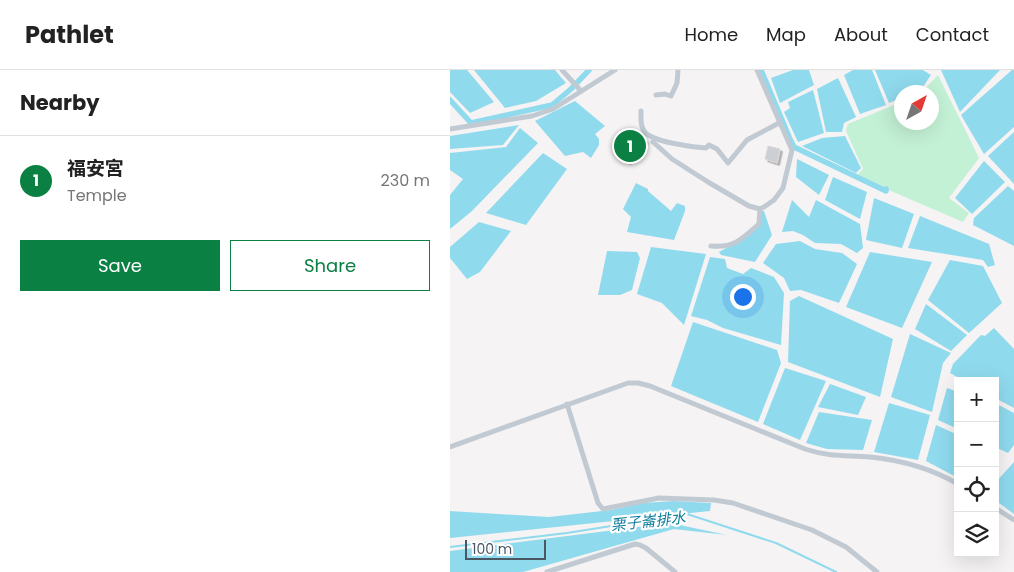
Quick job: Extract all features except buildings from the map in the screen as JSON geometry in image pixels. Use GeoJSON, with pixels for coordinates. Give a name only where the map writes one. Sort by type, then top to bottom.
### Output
{"type":"FeatureCollection","features":[{"type":"Feature","properties":{"kind":"street"},"geometry":{"type":"LineString","coordinates":[[562,70],[581,91]]}},
{"type":"Feature","properties":{"kind":"street"},"geometry":{"type":"LineString","coordinates":[[450,129],[532,116],[553,109],[615,70]]}},
{"type":"Feature","properties":{"kind":"street"},"geometry":{"type":"LineString","coordinates":[[656,96],[665,94],[671,96],[677,83],[678,70]]}},
{"type":"Feature","properties":{"kind":"street"},"geometry":{"type":"LineString","coordinates":[[653,142],[672,159],[749,206],[760,209],[774,200],[783,188],[792,150],[757,70]]}},
{"type":"Feature","properties":{"kind":"street"},"geometry":{"type":"LineString","coordinates":[[641,110],[642,128],[645,133],[685,146],[706,148],[709,145],[718,149],[728,162],[747,140],[779,123]]}},
{"type":"Feature","properties":{"kind":"street"},"geometry":{"type":"LineString","coordinates":[[711,246],[725,247],[736,243],[759,224],[760,209]]}},
{"type":"Feature","properties":{"kind":"street"},"geometry":{"type":"LineString","coordinates":[[450,447],[628,383],[638,383],[823,455],[871,457],[939,474],[954,482]]}},
{"type":"Feature","properties":{"kind":"street"},"geometry":{"type":"LineString","coordinates":[[567,404],[598,503],[603,509],[659,498],[714,500],[733,503],[812,530],[846,547],[877,572]]}},
{"type":"Feature","properties":{"kind":"street"},"geometry":{"type":"LineString","coordinates":[[999,511],[1014,520]]}},
{"type":"Feature","properties":{"kind":"street"},"geometry":{"type":"LineString","coordinates":[[547,572],[636,544],[640,544],[675,572]]}},
{"type":"Feature","properties":{"kind":"green space"},"geometry":{"type":"Polygon","coordinates":[[[938,75],[979,158],[949,198],[969,213],[963,222],[856,176],[863,169],[846,131],[848,124],[894,105],[894,130],[939,130],[939,85],[929,85],[938,75]]]}},
{"type":"Feature","properties":{"kind":"water"},"geometry":{"type":"Polygon","coordinates":[[[450,70],[467,70],[494,102],[470,113],[450,92],[450,70]]]}},
{"type":"Feature","properties":{"kind":"water"},"geometry":{"type":"Polygon","coordinates":[[[474,70],[555,70],[566,83],[536,101],[505,108],[474,70]]]}},
{"type":"Feature","properties":{"kind":"water"},"geometry":{"type":"Polygon","coordinates":[[[758,70],[764,70],[795,144],[792,147],[758,70]]]}},
{"type":"Feature","properties":{"kind":"water"},"geometry":{"type":"Polygon","coordinates":[[[793,70],[809,70],[814,85],[780,103],[771,78],[793,70]]]}},
{"type":"Feature","properties":{"kind":"water"},"geometry":{"type":"Polygon","coordinates":[[[853,70],[872,70],[886,105],[860,114],[844,75],[853,70]]]}},
{"type":"Feature","properties":{"kind":"water"},"geometry":{"type":"Polygon","coordinates":[[[875,70],[923,70],[931,75],[924,85],[894,85],[894,101],[889,103],[875,70]]]}},
{"type":"Feature","properties":{"kind":"water"},"geometry":{"type":"Polygon","coordinates":[[[941,70],[1000,70],[960,112],[941,70]]]}},
{"type":"Feature","properties":{"kind":"water"},"geometry":{"type":"Polygon","coordinates":[[[1014,70],[1014,127],[984,154],[961,115],[1014,70]]]}},
{"type":"Feature","properties":{"kind":"water"},"geometry":{"type":"Polygon","coordinates":[[[838,78],[856,117],[844,123],[842,132],[826,132],[817,89],[838,78]]]}},
{"type":"Feature","properties":{"kind":"water"},"geometry":{"type":"Polygon","coordinates":[[[813,90],[824,133],[798,142],[784,112],[790,108],[788,102],[813,90]]]}},
{"type":"Feature","properties":{"kind":"water"},"geometry":{"type":"Polygon","coordinates":[[[575,101],[605,126],[595,134],[599,139],[599,145],[591,158],[583,152],[565,156],[535,121],[575,101]]]}},
{"type":"Feature","properties":{"kind":"water"},"geometry":{"type":"Polygon","coordinates":[[[519,125],[503,145],[450,149],[450,136],[519,125]]]}},
{"type":"Feature","properties":{"kind":"water"},"geometry":{"type":"Polygon","coordinates":[[[520,128],[538,143],[472,211],[450,229],[450,195],[463,179],[450,170],[450,153],[506,147],[520,128]]]}},
{"type":"Feature","properties":{"kind":"water"},"geometry":{"type":"Polygon","coordinates":[[[1014,132],[1014,184],[988,156],[1014,132]]]}},
{"type":"Feature","properties":{"kind":"water"},"geometry":{"type":"Polygon","coordinates":[[[845,136],[861,168],[856,173],[802,146],[822,138],[845,136]]]}},
{"type":"Feature","properties":{"kind":"water"},"geometry":{"type":"Polygon","coordinates":[[[543,153],[567,169],[526,225],[486,213],[543,153]]]}},
{"type":"Feature","properties":{"kind":"water"},"geometry":{"type":"Polygon","coordinates":[[[797,159],[829,175],[819,195],[796,177],[797,159]]]}},
{"type":"Feature","properties":{"kind":"water"},"geometry":{"type":"Polygon","coordinates":[[[984,161],[1005,182],[972,214],[955,198],[984,161]]]}},
{"type":"Feature","properties":{"kind":"water"},"geometry":{"type":"Polygon","coordinates":[[[833,177],[867,192],[860,219],[825,200],[833,177]]]}},
{"type":"Feature","properties":{"kind":"water"},"geometry":{"type":"Polygon","coordinates":[[[636,183],[648,189],[671,211],[677,203],[685,206],[685,211],[674,240],[627,232],[631,217],[623,209],[636,183]]]}},
{"type":"Feature","properties":{"kind":"water"},"geometry":{"type":"Polygon","coordinates":[[[1008,186],[1014,191],[1014,246],[973,225],[974,218],[1008,186]]]}},
{"type":"Feature","properties":{"kind":"water"},"geometry":{"type":"Polygon","coordinates":[[[874,198],[914,214],[902,248],[866,240],[874,198]]]}},
{"type":"Feature","properties":{"kind":"water"},"geometry":{"type":"Polygon","coordinates":[[[792,200],[809,217],[816,200],[860,224],[863,248],[857,253],[841,244],[815,243],[793,231],[782,232],[792,200]]]}},
{"type":"Feature","properties":{"kind":"water"},"geometry":{"type":"Polygon","coordinates":[[[761,211],[764,211],[772,235],[755,262],[721,255],[719,252],[748,236],[755,227],[761,211]]]}},
{"type":"Feature","properties":{"kind":"water"},"geometry":{"type":"Polygon","coordinates":[[[920,216],[989,244],[995,265],[988,267],[983,260],[908,248],[920,216]]]}},
{"type":"Feature","properties":{"kind":"water"},"geometry":{"type":"Polygon","coordinates":[[[479,222],[511,231],[480,272],[467,279],[450,258],[450,247],[479,222]]]}},
{"type":"Feature","properties":{"kind":"water"},"geometry":{"type":"Polygon","coordinates":[[[800,241],[815,249],[842,253],[857,264],[839,303],[801,290],[790,291],[784,278],[763,263],[776,244],[800,241]]]}},
{"type":"Feature","properties":{"kind":"water"},"geometry":{"type":"Polygon","coordinates":[[[651,247],[706,254],[684,325],[662,303],[637,294],[651,247]]]}},
{"type":"Feature","properties":{"kind":"water"},"geometry":{"type":"Polygon","coordinates":[[[607,251],[637,252],[640,258],[632,290],[620,295],[598,295],[607,251]]]}},
{"type":"Feature","properties":{"kind":"water"},"geometry":{"type":"Polygon","coordinates":[[[870,252],[932,262],[902,328],[846,307],[870,252]]]}},
{"type":"Feature","properties":{"kind":"water"},"geometry":{"type":"Polygon","coordinates":[[[710,257],[725,259],[727,268],[743,274],[751,268],[774,277],[784,293],[781,345],[723,328],[707,320],[691,316],[710,257]]]}},
{"type":"Feature","properties":{"kind":"water"},"geometry":{"type":"Polygon","coordinates":[[[950,260],[983,266],[1002,303],[969,333],[928,300],[950,260]]]}},
{"type":"Feature","properties":{"kind":"water"},"geometry":{"type":"Polygon","coordinates":[[[799,296],[893,339],[880,397],[788,362],[790,301],[799,296]]]}},
{"type":"Feature","properties":{"kind":"water"},"geometry":{"type":"Polygon","coordinates":[[[926,304],[967,335],[951,351],[915,329],[926,304]]]}},
{"type":"Feature","properties":{"kind":"water"},"geometry":{"type":"Polygon","coordinates":[[[693,322],[777,350],[781,363],[758,422],[671,386],[693,322]]]}},
{"type":"Feature","properties":{"kind":"water"},"geometry":{"type":"Polygon","coordinates":[[[994,328],[1014,349],[1014,408],[999,400],[999,377],[957,377],[950,373],[953,364],[981,335],[985,336],[994,328]]]}},
{"type":"Feature","properties":{"kind":"water"},"geometry":{"type":"Polygon","coordinates":[[[910,334],[951,353],[943,363],[932,412],[891,397],[910,334]]]}},
{"type":"Feature","properties":{"kind":"water"},"geometry":{"type":"Polygon","coordinates":[[[785,368],[826,381],[800,440],[763,424],[785,368]]]}},
{"type":"Feature","properties":{"kind":"water"},"geometry":{"type":"Polygon","coordinates":[[[830,384],[866,397],[858,415],[818,407],[830,384]]]}},
{"type":"Feature","properties":{"kind":"water"},"geometry":{"type":"Polygon","coordinates":[[[947,388],[954,391],[954,427],[938,420],[947,388]]]}},
{"type":"Feature","properties":{"kind":"water"},"geometry":{"type":"Polygon","coordinates":[[[889,403],[930,415],[918,460],[874,452],[889,403]]]}},
{"type":"Feature","properties":{"kind":"water"},"geometry":{"type":"Polygon","coordinates":[[[999,405],[1014,413],[1014,445],[1008,453],[999,449],[999,405]]]}},
{"type":"Feature","properties":{"kind":"water"},"geometry":{"type":"Polygon","coordinates":[[[819,412],[872,420],[863,450],[827,449],[806,443],[819,412]]]}},
{"type":"Feature","properties":{"kind":"water"},"geometry":{"type":"Polygon","coordinates":[[[936,425],[954,433],[954,476],[926,461],[936,425]]]}},
{"type":"Feature","properties":{"kind":"water"},"geometry":{"type":"Polygon","coordinates":[[[1014,462],[1014,514],[999,503],[999,479],[1014,462]]]}},
{"type":"Feature","properties":{"kind":"water"},"geometry":{"type":"Polygon","coordinates":[[[674,501],[711,503],[710,511],[450,538],[450,511],[549,517],[611,510],[643,503],[674,501]]]}},
{"type":"Feature","properties":{"kind":"water"},"geometry":{"type":"Polygon","coordinates":[[[670,523],[727,535],[674,529],[523,572],[450,572],[450,551],[670,523]]]}},
{"type":"Feature","properties":{"kind":"waterway"},"geometry":{"type":"LineString","coordinates":[[450,100],[471,123],[552,105],[589,70]]}},
{"type":"Feature","properties":{"kind":"waterway"},"geometry":{"type":"LineString","coordinates":[[791,141],[794,147],[886,191],[886,189]]}},
{"type":"Feature","properties":{"kind":"waterway","name":"栗子崙排水"},"geometry":{"type":"LineString","coordinates":[[450,547],[567,533],[687,514],[776,543],[836,572]]}},
{"type":"Feature","properties":{"kind":"place","name":"福安宮"},"geometry":{"type":"Point","coordinates":[630,146]}}]}
